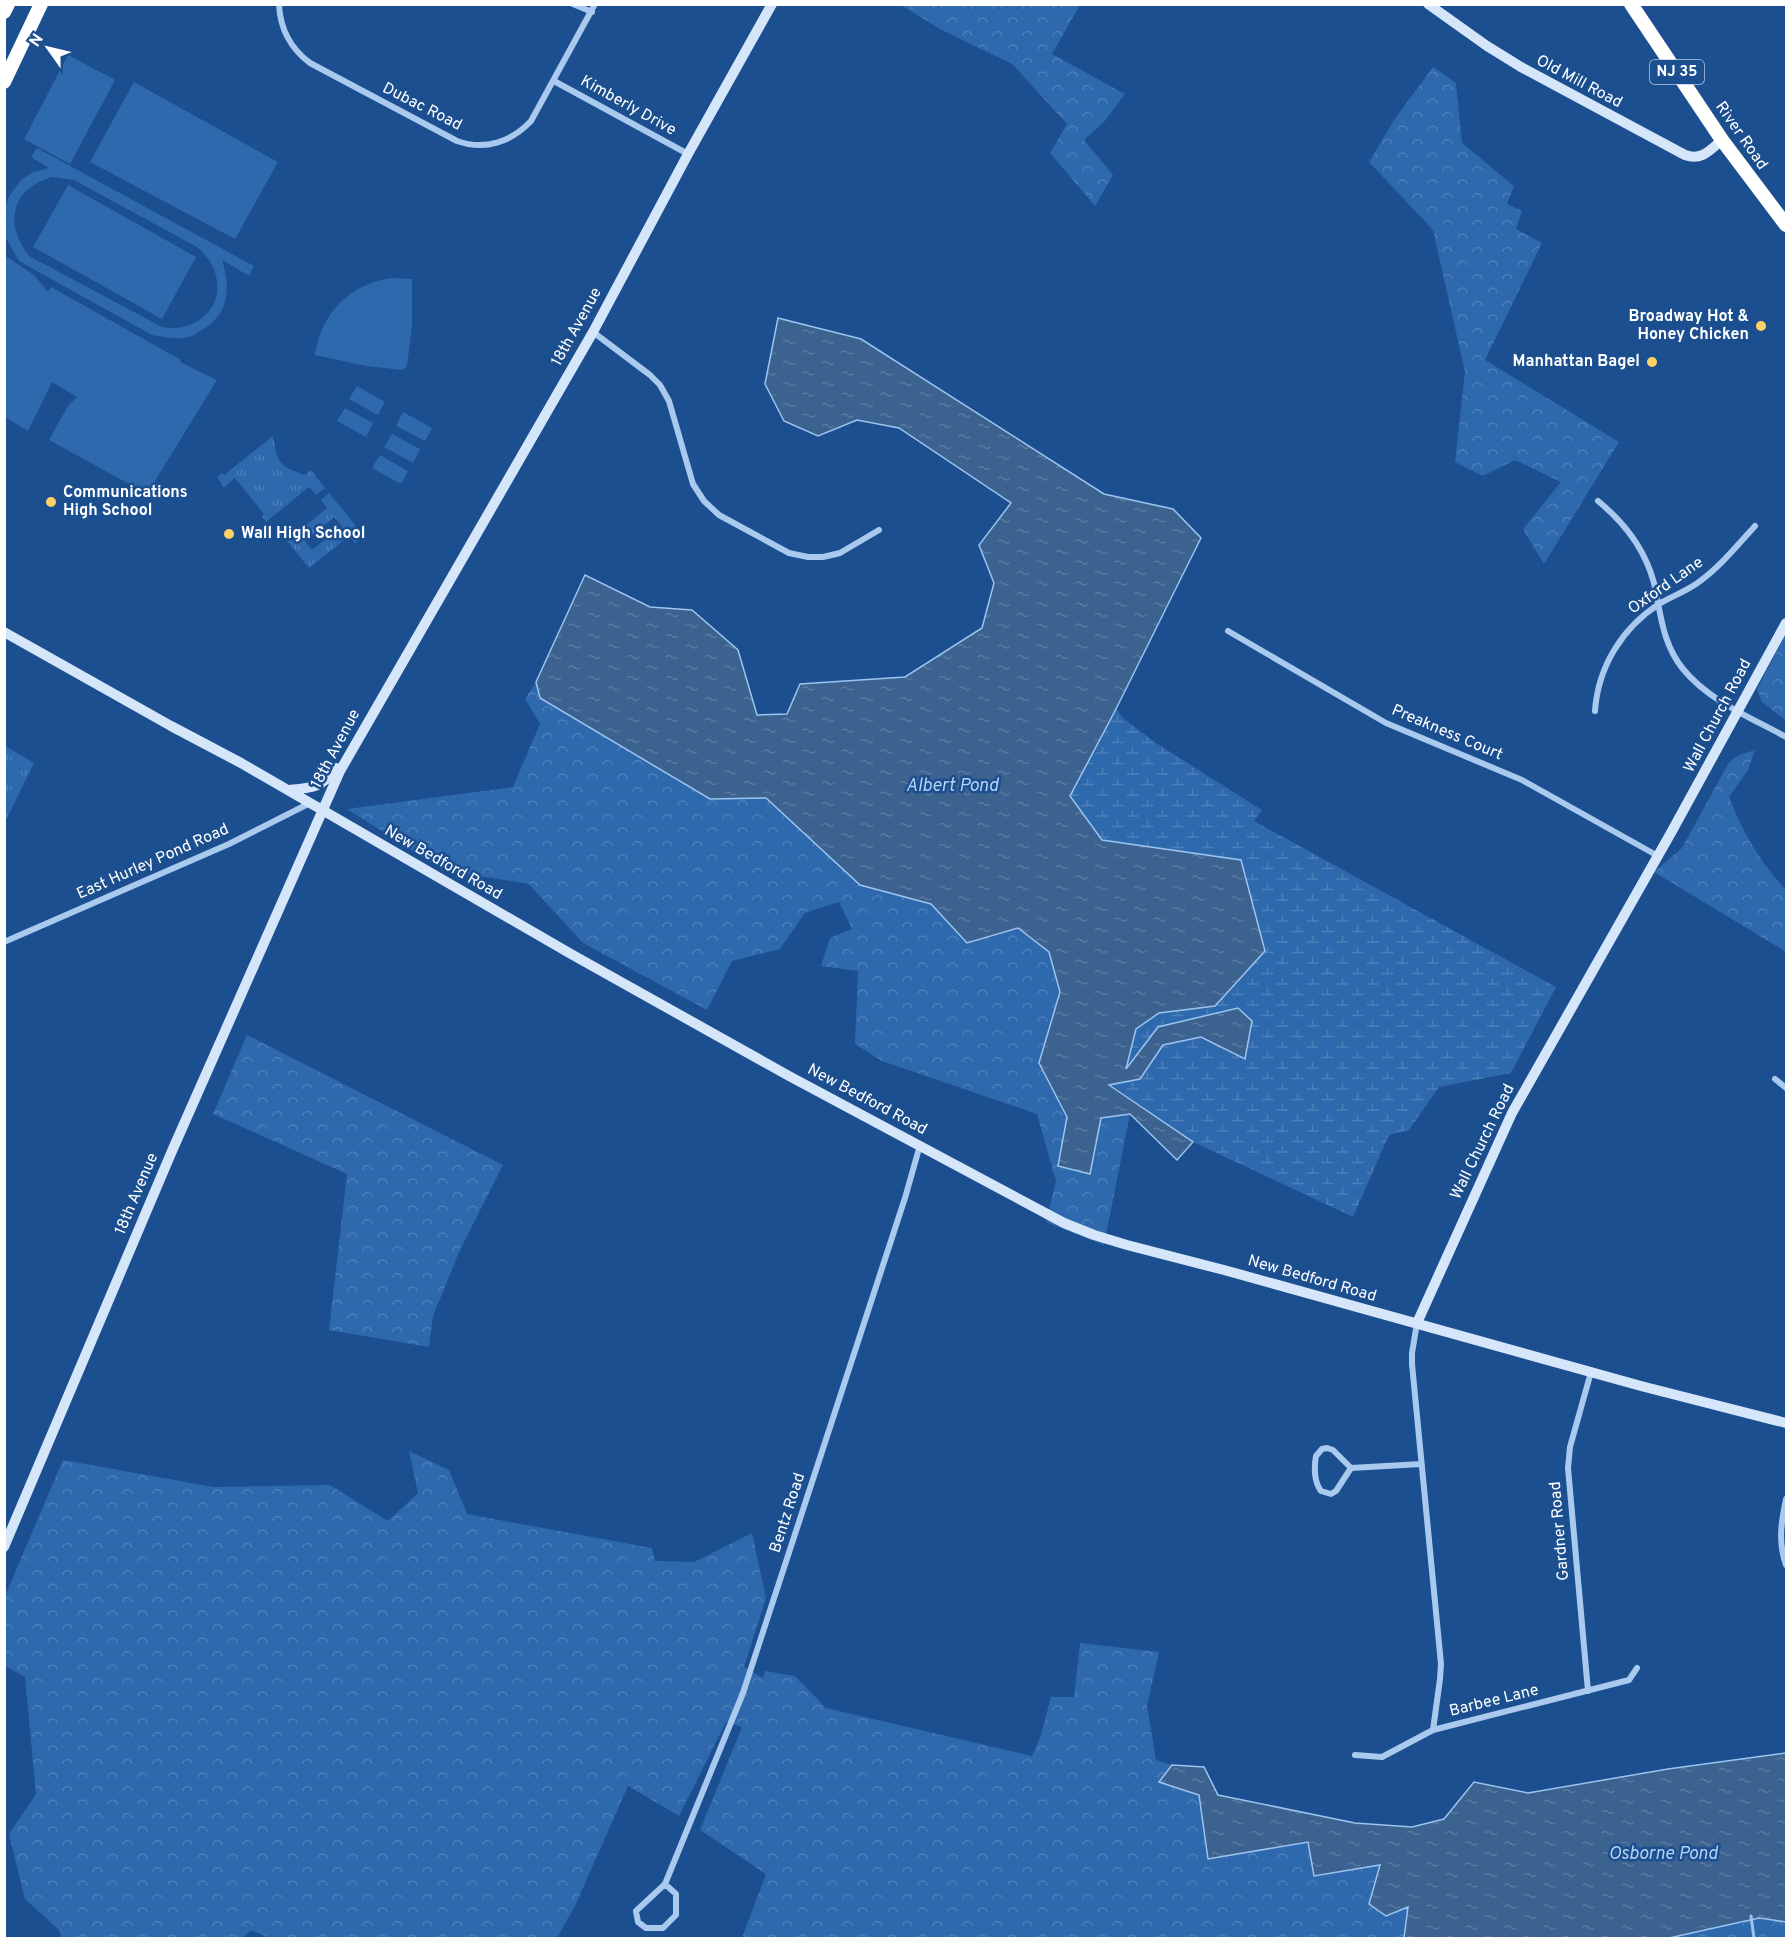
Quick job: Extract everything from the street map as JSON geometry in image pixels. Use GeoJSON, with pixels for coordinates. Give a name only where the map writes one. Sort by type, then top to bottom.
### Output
{"type":"FeatureCollection","features":[{"type":"Feature","properties":{"kind":"highway"},"geometry":{"type":"LineString","coordinates":[[4,12],[8,4]]}},
{"type":"Feature","properties":{"kind":"highway"},"geometry":{"type":"LineString","coordinates":[[4,82],[41,4]]}},
{"type":"Feature","properties":{"kind":"highway","name":"River Road"},"geometry":{"type":"LineString","coordinates":[[1632,4],[1722,140],[1785,221]]}},
{"type":"Feature","properties":{"kind":"street","name":"Dubac Road"},"geometry":{"type":"LineString","coordinates":[[279,4],[285,36],[301,56],[461,143],[474,145],[492,145],[506,140],[518,133],[536,115],[595,4]]}},
{"type":"Feature","properties":{"kind":"street"},"geometry":{"type":"LineString","coordinates":[[573,4],[591,12]]}},
{"type":"Feature","properties":{"kind":"street","name":"18th Avenue"},"geometry":{"type":"LineString","coordinates":[[4,1547],[172,1151],[340,771],[593,332],[688,154],[772,4]]}},
{"type":"Feature","properties":{"kind":"street","name":"Old Mill Road"},"geometry":{"type":"LineString","coordinates":[[1428,4],[1522,68],[1685,155],[1700,157],[1722,140]]}},
{"type":"Feature","properties":{"kind":"street","name":"Kimberly Drive"},"geometry":{"type":"LineString","coordinates":[[554,81],[688,154]]}},
{"type":"Feature","properties":{"kind":"street"},"geometry":{"type":"LineString","coordinates":[[593,332],[660,385],[669,402],[693,484],[704,501],[719,515],[789,553],[808,557],[823,557],[840,553],[879,530]]}},
{"type":"Feature","properties":{"kind":"street"},"geometry":{"type":"LineString","coordinates":[[1598,501],[1624,525],[1640,547],[1653,581],[1666,641],[1683,669],[1705,690],[1786,737]]}},
{"type":"Feature","properties":{"kind":"street","name":"Oxford Lane"},"geometry":{"type":"LineString","coordinates":[[1595,711],[1599,683],[1618,642],[1658,605],[1708,575],[1755,526]]}},
{"type":"Feature","properties":{"kind":"street","name":"Wall Church Road"},"geometry":{"type":"LineString","coordinates":[[1432,1730],[1441,1664],[1412,1353],[1417,1323],[1512,1113],[1658,856],[1786,623]]}},
{"type":"Feature","properties":{"kind":"street","name":"Preakness Court"},"geometry":{"type":"LineString","coordinates":[[1228,631],[1386,723],[1522,780],[1658,856]]}},
{"type":"Feature","properties":{"kind":"street","name":"New Bedford Road"},"geometry":{"type":"LineString","coordinates":[[4,632],[288,790],[571,954],[789,1076],[1064,1222],[1094,1235],[1591,1372],[1786,1423]]}},
{"type":"Feature","properties":{"kind":"street"},"geometry":{"type":"LineString","coordinates":[[288,790],[312,788],[328,779],[359,736]]}},
{"type":"Feature","properties":{"kind":"street","name":"East Hurley Pond Road"},"geometry":{"type":"LineString","coordinates":[[4,942],[229,844],[310,803]]}},
{"type":"Feature","properties":{"kind":"street"},"geometry":{"type":"LineString","coordinates":[[1775,1079],[1786,1088]]}},
{"type":"Feature","properties":{"kind":"street","name":"Bentz Road"},"geometry":{"type":"LineString","coordinates":[[665,1884],[676,1894],[676,1915],[663,1928],[646,1928],[638,1922],[636,1911],[665,1884],[743,1693],[905,1198],[920,1144]]}},
{"type":"Feature","properties":{"kind":"street","name":"Gardner Road"},"geometry":{"type":"LineString","coordinates":[[1588,1691],[1568,1468],[1570,1447],[1591,1372]]}},
{"type":"Feature","properties":{"kind":"street"},"geometry":{"type":"LineString","coordinates":[[1351,1468],[1336,1491],[1326,1494],[1317,1486],[1315,1460],[1322,1449],[1333,1450],[1351,1468],[1421,1464]]}},
{"type":"Feature","properties":{"kind":"street"},"geometry":{"type":"LineString","coordinates":[[1786,1499],[1781,1520],[1780,1539],[1786,1565]]}},
{"type":"Feature","properties":{"kind":"street","name":"Barbee Lane"},"geometry":{"type":"LineString","coordinates":[[1355,1755],[1382,1757],[1432,1730],[1629,1680],[1637,1668]]}},
{"type":"Feature","properties":{"kind":"green space"},"geometry":{"type":"Polygon","coordinates":[[[901,5],[1080,5],[1052,54],[1125,94],[1104,122],[1084,140],[1113,175],[1095,206],[1050,153],[1067,124],[1012,64],[940,29],[901,5]]]}},
{"type":"Feature","properties":{"kind":"green space"},"geometry":{"type":"Polygon","coordinates":[[[68,55],[115,80],[70,164],[24,139],[68,55]]]}},
{"type":"Feature","properties":{"kind":"green space"},"geometry":{"type":"Polygon","coordinates":[[[1433,67],[1456,83],[1462,143],[1514,186],[1507,204],[1522,211],[1516,229],[1542,243],[1485,360],[1619,442],[1544,564],[1523,529],[1561,482],[1515,460],[1483,476],[1455,462],[1465,372],[1433,230],[1369,162],[1394,120],[1433,67]]]}},
{"type":"Feature","properties":{"kind":"green space"},"geometry":{"type":"Polygon","coordinates":[[[134,82],[278,162],[235,239],[90,162],[134,82]]]}},
{"type":"Feature","properties":{"kind":"green space"},"geometry":{"type":"Polygon","coordinates":[[[37,148],[254,266],[249,276],[222,260],[227,290],[226,300],[211,324],[185,338],[152,335],[19,261],[6,238],[5,208],[9,196],[22,179],[34,172],[49,168],[31,157],[37,148]],[[52,177],[38,183],[20,199],[14,220],[21,244],[29,256],[162,327],[187,326],[206,314],[217,295],[217,283],[213,266],[202,252],[197,247],[74,180],[52,177]]]}},
{"type":"Feature","properties":{"kind":"green space"},"geometry":{"type":"Polygon","coordinates":[[[68,185],[196,257],[162,319],[33,247],[68,185]]]}},
{"type":"Feature","properties":{"kind":"green space"},"geometry":{"type":"Polygon","coordinates":[[[4,255],[34,275],[48,292],[51,287],[181,360],[180,362],[217,380],[150,489],[140,490],[49,440],[68,406],[77,397],[52,382],[28,431],[5,417],[4,255]]]}},
{"type":"Feature","properties":{"kind":"green space"},"geometry":{"type":"Polygon","coordinates":[[[391,278],[412,279],[412,325],[407,366],[402,370],[366,366],[315,355],[324,326],[340,303],[362,287],[391,278]]]}},
{"type":"Feature","properties":{"kind":"green space"},"geometry":{"type":"Polygon","coordinates":[[[357,386],[385,402],[378,415],[349,399],[357,386]]]}},
{"type":"Feature","properties":{"kind":"green space"},"geometry":{"type":"Polygon","coordinates":[[[345,408],[373,423],[366,437],[337,421],[345,408]]]}},
{"type":"Feature","properties":{"kind":"green space"},"geometry":{"type":"Polygon","coordinates":[[[403,412],[432,428],[425,441],[396,426],[403,412]]]}},
{"type":"Feature","properties":{"kind":"green space"},"geometry":{"type":"Polygon","coordinates":[[[392,434],[420,449],[413,463],[384,447],[392,434]]]}},
{"type":"Feature","properties":{"kind":"green space"},"geometry":{"type":"Polygon","coordinates":[[[273,436],[278,458],[285,466],[305,475],[311,470],[325,488],[316,495],[309,487],[266,522],[262,516],[264,514],[235,478],[224,487],[217,477],[222,473],[224,475],[273,436]]]}},
{"type":"Feature","properties":{"kind":"green space"},"geometry":{"type":"Polygon","coordinates":[[[380,455],[408,471],[401,484],[372,468],[380,455]]]}},
{"type":"Feature","properties":{"kind":"green space"},"geometry":{"type":"Polygon","coordinates":[[[329,493],[364,536],[355,543],[349,536],[309,568],[287,541],[327,508],[321,500],[329,493]],[[334,517],[305,541],[312,550],[342,526],[334,517]]]}},
{"type":"Feature","properties":{"kind":"green space"},"geometry":{"type":"Polygon","coordinates":[[[1786,634],[1786,721],[1762,702],[1757,689],[1786,634]]]}},
{"type":"Feature","properties":{"kind":"green space"},"geometry":{"type":"Polygon","coordinates":[[[536,682],[540,698],[710,799],[766,798],[860,885],[932,904],[967,943],[1018,927],[1049,952],[1060,992],[1039,1063],[1067,1117],[1058,1166],[1101,1118],[1130,1114],[1104,1245],[1046,1222],[1056,1181],[1037,1114],[882,1061],[855,1044],[858,971],[821,966],[830,938],[852,929],[839,902],[805,913],[780,949],[732,961],[707,1010],[583,943],[529,884],[443,870],[347,809],[513,787],[540,724],[525,699],[536,682]]]}},
{"type":"Feature","properties":{"kind":"green space"},"geometry":{"type":"Polygon","coordinates":[[[1116,709],[1124,719],[1156,743],[1262,810],[1254,821],[1556,987],[1511,1073],[1439,1087],[1409,1130],[1389,1135],[1353,1217],[1193,1142],[1109,1084],[1140,1079],[1163,1045],[1201,1037],[1245,1059],[1252,1021],[1158,1027],[1125,1071],[1136,1029],[1159,1013],[1215,1006],[1241,860],[1102,840],[1070,796],[1116,709]]]}},
{"type":"Feature","properties":{"kind":"green space"},"geometry":{"type":"Polygon","coordinates":[[[5,746],[34,763],[5,822],[5,746]]]}},
{"type":"Feature","properties":{"kind":"green space"},"geometry":{"type":"Polygon","coordinates":[[[1755,750],[1748,770],[1729,797],[1753,846],[1768,869],[1786,890],[1786,952],[1654,872],[1682,848],[1729,762],[1739,755],[1755,750]]]}},
{"type":"Feature","properties":{"kind":"green space"},"geometry":{"type":"Polygon","coordinates":[[[247,1035],[503,1165],[460,1250],[433,1316],[429,1347],[329,1330],[347,1174],[213,1114],[247,1035]]]}},
{"type":"Feature","properties":{"kind":"green space"},"geometry":{"type":"Polygon","coordinates":[[[409,1451],[449,1470],[467,1514],[652,1548],[655,1561],[694,1562],[752,1533],[766,1598],[744,1667],[763,1678],[765,1671],[795,1676],[826,1708],[1032,1756],[1041,1735],[1051,1697],[1074,1697],[1080,1643],[1159,1652],[1147,1706],[1156,1760],[1172,1765],[1159,1782],[1199,1795],[1208,1859],[1309,1842],[1380,1864],[1409,1906],[1466,1938],[742,1938],[766,1874],[700,1830],[742,1727],[726,1722],[679,1816],[628,1786],[575,1906],[557,1938],[269,1938],[251,1930],[243,1938],[62,1938],[59,1930],[25,1899],[9,1834],[36,1794],[25,1677],[5,1668],[5,1596],[63,1460],[213,1487],[330,1485],[388,1521],[418,1493],[409,1451]]]}},
{"type":"Feature","properties":{"kind":"green space"},"geometry":{"type":"Polygon","coordinates":[[[1759,1918],[1786,1922],[1786,1938],[1669,1938],[1759,1918]]]}},
{"type":"Feature","properties":{"kind":"water","name":"Albert Pond"},"geometry":{"type":"Polygon","coordinates":[[[778,318],[861,339],[1104,494],[1173,509],[1201,538],[1070,796],[1102,840],[1241,860],[1265,951],[1215,1006],[1159,1013],[1136,1029],[1126,1069],[1158,1027],[1238,1008],[1252,1021],[1245,1059],[1201,1037],[1163,1045],[1140,1079],[1109,1085],[1193,1142],[1177,1160],[1130,1114],[1101,1118],[1090,1174],[1058,1166],[1067,1117],[1039,1063],[1060,992],[1049,952],[1018,928],[967,943],[931,904],[860,885],[766,798],[710,799],[540,698],[536,682],[585,575],[650,607],[692,610],[738,650],[757,715],[787,714],[800,684],[905,677],[982,628],[994,583],[979,545],[1011,503],[899,428],[857,420],[818,436],[784,421],[765,384],[778,318]]]}},
{"type":"Feature","properties":{"kind":"water","name":"Osborne Pond"},"geometry":{"type":"Polygon","coordinates":[[[1786,1753],[1786,1922],[1759,1918],[1669,1938],[1404,1938],[1408,1907],[1386,1916],[1369,1904],[1380,1865],[1314,1876],[1308,1842],[1208,1859],[1199,1795],[1159,1782],[1172,1765],[1204,1767],[1218,1795],[1355,1823],[1412,1827],[1444,1819],[1474,1782],[1528,1793],[1668,1769],[1786,1753]]]}},
{"type":"Feature","properties":{"kind":"waterway"},"geometry":{"type":"LineString","coordinates":[[1751,1916],[1754,1938]]}},
{"type":"Feature","properties":{"kind":"place","name":"Broadway Hot & Honey Chicken"},"geometry":{"type":"Point","coordinates":[1761,326]}},
{"type":"Feature","properties":{"kind":"place","name":"Manhattan Bagel"},"geometry":{"type":"Point","coordinates":[1652,362]}},
{"type":"Feature","properties":{"kind":"place","name":"Communications High School"},"geometry":{"type":"Point","coordinates":[51,502]}},
{"type":"Feature","properties":{"kind":"place","name":"Wall High School"},"geometry":{"type":"Point","coordinates":[229,534]}}]}
